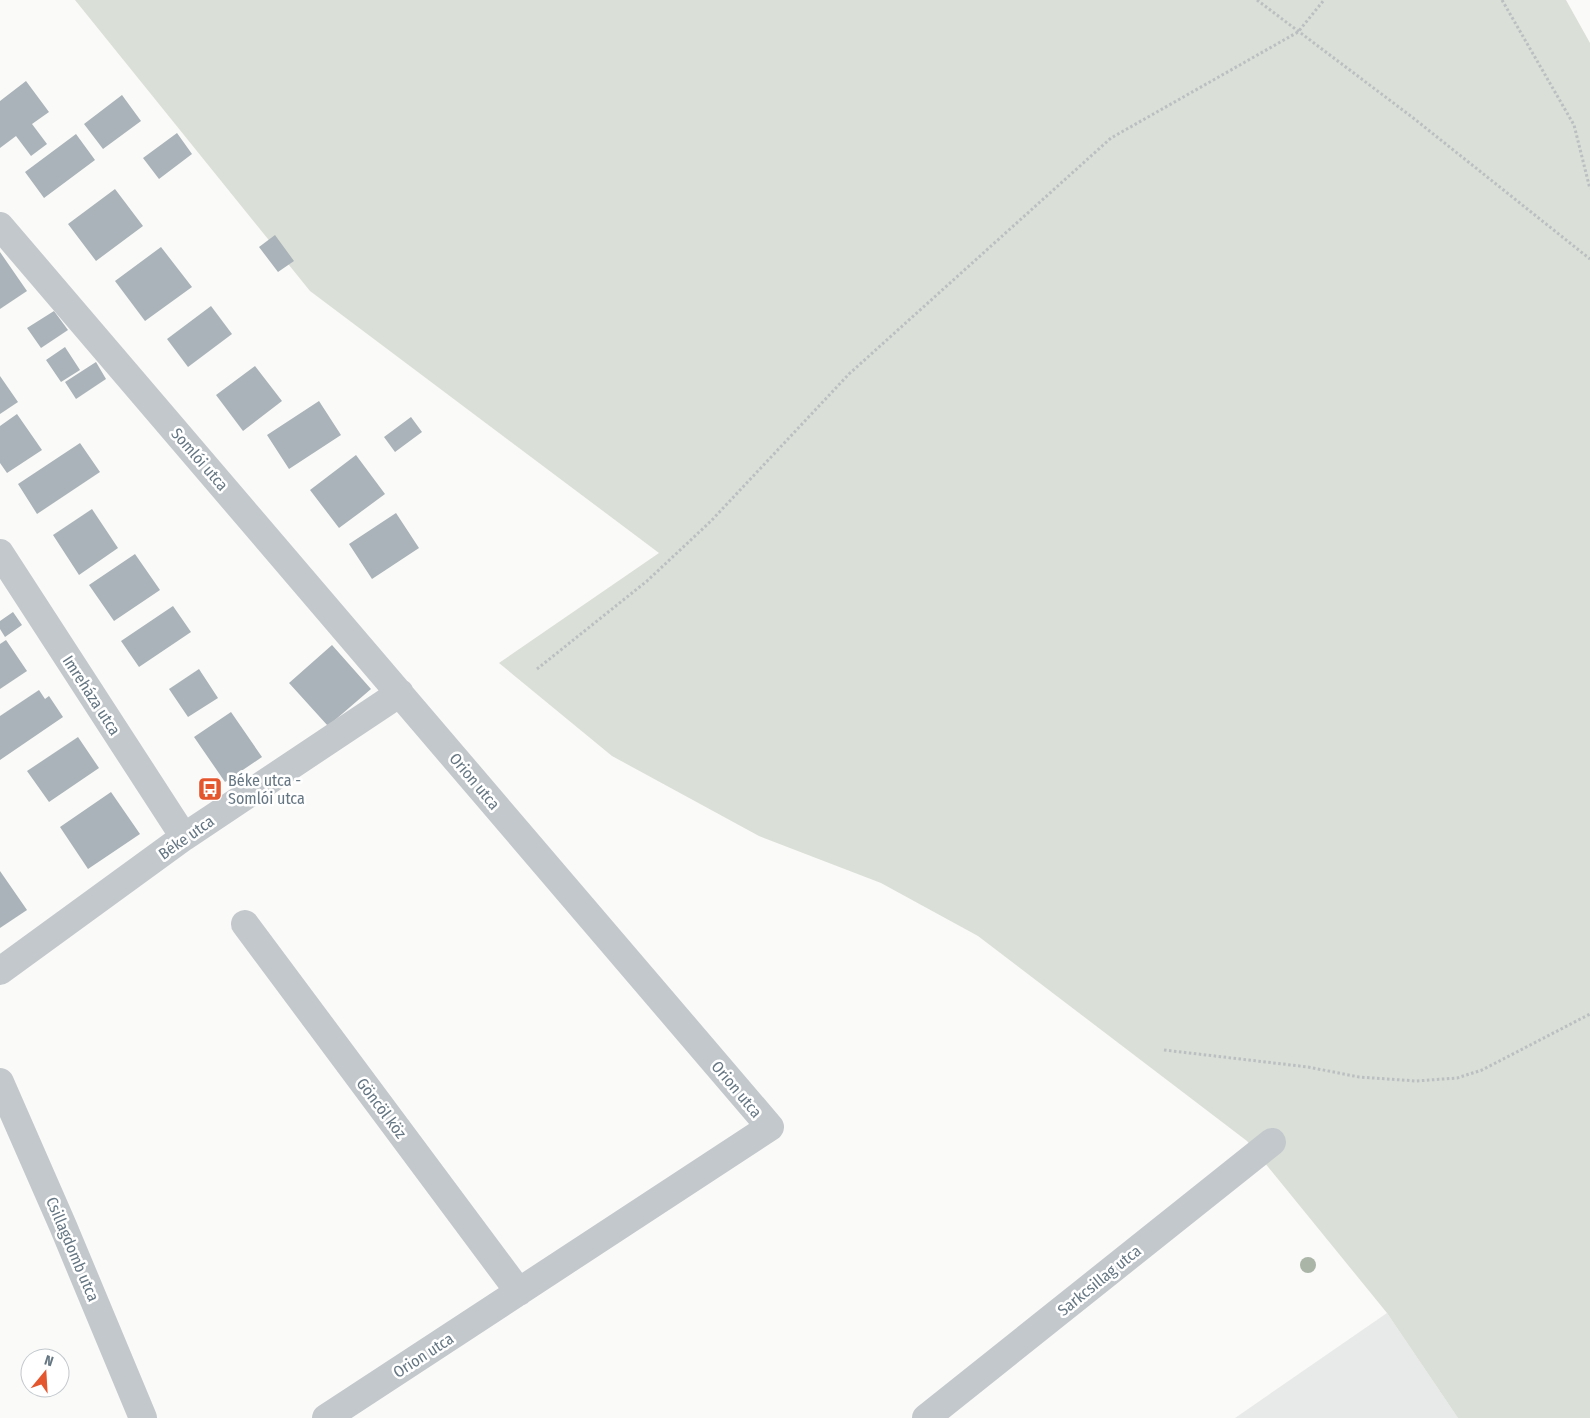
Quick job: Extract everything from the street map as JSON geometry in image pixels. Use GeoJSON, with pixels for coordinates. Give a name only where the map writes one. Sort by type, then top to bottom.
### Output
{"type":"FeatureCollection","features":[{"type":"Feature","properties":{"kind":"street","name":"Somlói utca"},"geometry":{"type":"LineString","coordinates":[[0,226],[400,693]]}},
{"type":"Feature","properties":{"kind":"street","name":"Imreháza utca"},"geometry":{"type":"LineString","coordinates":[[0,553],[184,837]]}},
{"type":"Feature","properties":{"kind":"street","name":"Béke utca"},"geometry":{"type":"LineString","coordinates":[[0,971],[184,837],[400,693]]}},
{"type":"Feature","properties":{"kind":"street","name":"Orion utca"},"geometry":{"type":"LineString","coordinates":[[326,1418],[770,1127],[400,693]]}},
{"type":"Feature","properties":{"kind":"street","name":"Göncöl köz"},"geometry":{"type":"LineString","coordinates":[[245,924],[519,1292]]}},
{"type":"Feature","properties":{"kind":"street","name":"Csillagdomb utca"},"geometry":{"type":"LineString","coordinates":[[0,1082],[63,1226],[143,1418]]}},
{"type":"Feature","properties":{"kind":"street","name":"Sarkcsillag utca"},"geometry":{"type":"LineString","coordinates":[[926,1418],[1272,1142]]}},
{"type":"Feature","properties":{"kind":"path"},"geometry":{"type":"LineString","coordinates":[[1257,0],[1412,116],[1590,259]]}},
{"type":"Feature","properties":{"kind":"path"},"geometry":{"type":"LineString","coordinates":[[537,669],[647,581],[697,535],[849,374],[1111,138],[1298,32],[1324,0]]}},
{"type":"Feature","properties":{"kind":"path"},"geometry":{"type":"LineString","coordinates":[[1502,0],[1574,125],[1590,189]]}},
{"type":"Feature","properties":{"kind":"path"},"geometry":{"type":"LineString","coordinates":[[1164,1050],[1308,1067],[1359,1077],[1416,1081],[1457,1078],[1482,1070],[1590,1014]]}},
{"type":"Feature","properties":{"kind":"shaded area"},"geometry":{"type":"Polygon","coordinates":[[[75,0],[1566,0],[1590,43],[1590,1418],[1458,1418],[1387,1313],[1247,1141],[978,936],[881,883],[759,836],[612,756],[499,663],[659,553],[310,291],[75,0]]]}},
{"type":"Feature","properties":{"kind":"shaded area"},"geometry":{"type":"Polygon","coordinates":[[[1387,1313],[1458,1418],[1235,1418],[1387,1313]]]}},
{"type":"Feature","properties":{"kind":"building"},"geometry":{"type":"Polygon","coordinates":[[[26,81],[49,112],[32,124],[47,144],[31,156],[16,136],[0,148],[0,101],[26,81]]]}},
{"type":"Feature","properties":{"kind":"building"},"geometry":{"type":"Polygon","coordinates":[[[122,95],[141,121],[103,149],[84,124],[122,95]]]}},
{"type":"Feature","properties":{"kind":"building"},"geometry":{"type":"Polygon","coordinates":[[[177,133],[192,154],[159,179],[143,158],[177,133]]]}},
{"type":"Feature","properties":{"kind":"building"},"geometry":{"type":"Polygon","coordinates":[[[76,134],[95,160],[44,198],[25,172],[76,134]]]}},
{"type":"Feature","properties":{"kind":"building"},"geometry":{"type":"Polygon","coordinates":[[[115,189],[143,226],[96,261],[68,224],[115,189]]]}},
{"type":"Feature","properties":{"kind":"building"},"geometry":{"type":"Polygon","coordinates":[[[275,235],[294,261],[278,272],[259,247],[275,235]]]}},
{"type":"Feature","properties":{"kind":"building"},"geometry":{"type":"Polygon","coordinates":[[[161,247],[192,287],[145,321],[115,281],[161,247]]]}},
{"type":"Feature","properties":{"kind":"building"},"geometry":{"type":"Polygon","coordinates":[[[0,252],[27,291],[0,309],[0,252]]]}},
{"type":"Feature","properties":{"kind":"building"},"geometry":{"type":"Polygon","coordinates":[[[211,306],[232,334],[188,367],[167,339],[211,306]]]}},
{"type":"Feature","properties":{"kind":"building"},"geometry":{"type":"Polygon","coordinates":[[[54,311],[68,330],[41,348],[27,328],[54,311]]]}},
{"type":"Feature","properties":{"kind":"building"},"geometry":{"type":"Polygon","coordinates":[[[65,347],[80,370],[61,382],[46,360],[65,347]]]}},
{"type":"Feature","properties":{"kind":"building"},"geometry":{"type":"Polygon","coordinates":[[[96,362],[106,379],[76,399],[65,382],[96,362]]]}},
{"type":"Feature","properties":{"kind":"building"},"geometry":{"type":"Polygon","coordinates":[[[255,366],[282,401],[243,431],[216,395],[255,366]]]}},
{"type":"Feature","properties":{"kind":"building"},"geometry":{"type":"Polygon","coordinates":[[[0,376],[18,402],[0,414],[0,376]]]}},
{"type":"Feature","properties":{"kind":"building"},"geometry":{"type":"Polygon","coordinates":[[[319,401],[341,435],[289,469],[267,435],[319,401]]]}},
{"type":"Feature","properties":{"kind":"building"},"geometry":{"type":"Polygon","coordinates":[[[17,414],[42,450],[7,473],[0,463],[0,426],[17,414]]]}},
{"type":"Feature","properties":{"kind":"building"},"geometry":{"type":"Polygon","coordinates":[[[411,417],[422,432],[395,452],[384,437],[411,417]]]}},
{"type":"Feature","properties":{"kind":"building"},"geometry":{"type":"Polygon","coordinates":[[[80,443],[100,472],[37,514],[18,484],[80,443]]]}},
{"type":"Feature","properties":{"kind":"building"},"geometry":{"type":"Polygon","coordinates":[[[356,455],[385,494],[339,528],[310,490],[356,455]]]}},
{"type":"Feature","properties":{"kind":"building"},"geometry":{"type":"Polygon","coordinates":[[[92,509],[118,548],[79,575],[53,535],[92,509]]]}},
{"type":"Feature","properties":{"kind":"building"},"geometry":{"type":"Polygon","coordinates":[[[396,513],[419,548],[372,579],[349,544],[396,513]]]}},
{"type":"Feature","properties":{"kind":"building"},"geometry":{"type":"Polygon","coordinates":[[[135,554],[160,590],[114,621],[89,585],[135,554]]]}},
{"type":"Feature","properties":{"kind":"building"},"geometry":{"type":"Polygon","coordinates":[[[173,606],[191,632],[139,667],[121,641],[173,606]]]}},
{"type":"Feature","properties":{"kind":"building"},"geometry":{"type":"Polygon","coordinates":[[[13,612],[22,625],[5,637],[0,629],[0,621],[13,612]]]}},
{"type":"Feature","properties":{"kind":"building"},"geometry":{"type":"Polygon","coordinates":[[[6,640],[27,671],[0,689],[0,644],[6,640]]]}},
{"type":"Feature","properties":{"kind":"building"},"geometry":{"type":"Polygon","coordinates":[[[332,645],[371,689],[328,726],[289,683],[332,645]]]}},
{"type":"Feature","properties":{"kind":"building"},"geometry":{"type":"Polygon","coordinates":[[[199,669],[218,698],[188,717],[169,689],[199,669]]]}},
{"type":"Feature","properties":{"kind":"building"},"geometry":{"type":"Polygon","coordinates":[[[39,690],[45,699],[49,696],[63,717],[0,760],[0,716],[39,690]]]}},
{"type":"Feature","properties":{"kind":"building"},"geometry":{"type":"Polygon","coordinates":[[[231,712],[262,757],[225,782],[194,737],[231,712]]]}},
{"type":"Feature","properties":{"kind":"building"},"geometry":{"type":"Polygon","coordinates":[[[78,737],[99,768],[49,802],[27,771],[78,737]]]}},
{"type":"Feature","properties":{"kind":"building"},"geometry":{"type":"Polygon","coordinates":[[[111,792],[140,834],[88,869],[60,827],[111,792]]]}},
{"type":"Feature","properties":{"kind":"building"},"geometry":{"type":"Polygon","coordinates":[[[0,871],[27,910],[0,928],[0,871]]]}},
{"type":"Feature","properties":{"kind":"place","name":"Béke utca - Somlói utca"},"geometry":{"type":"Point","coordinates":[210,789]}}]}
